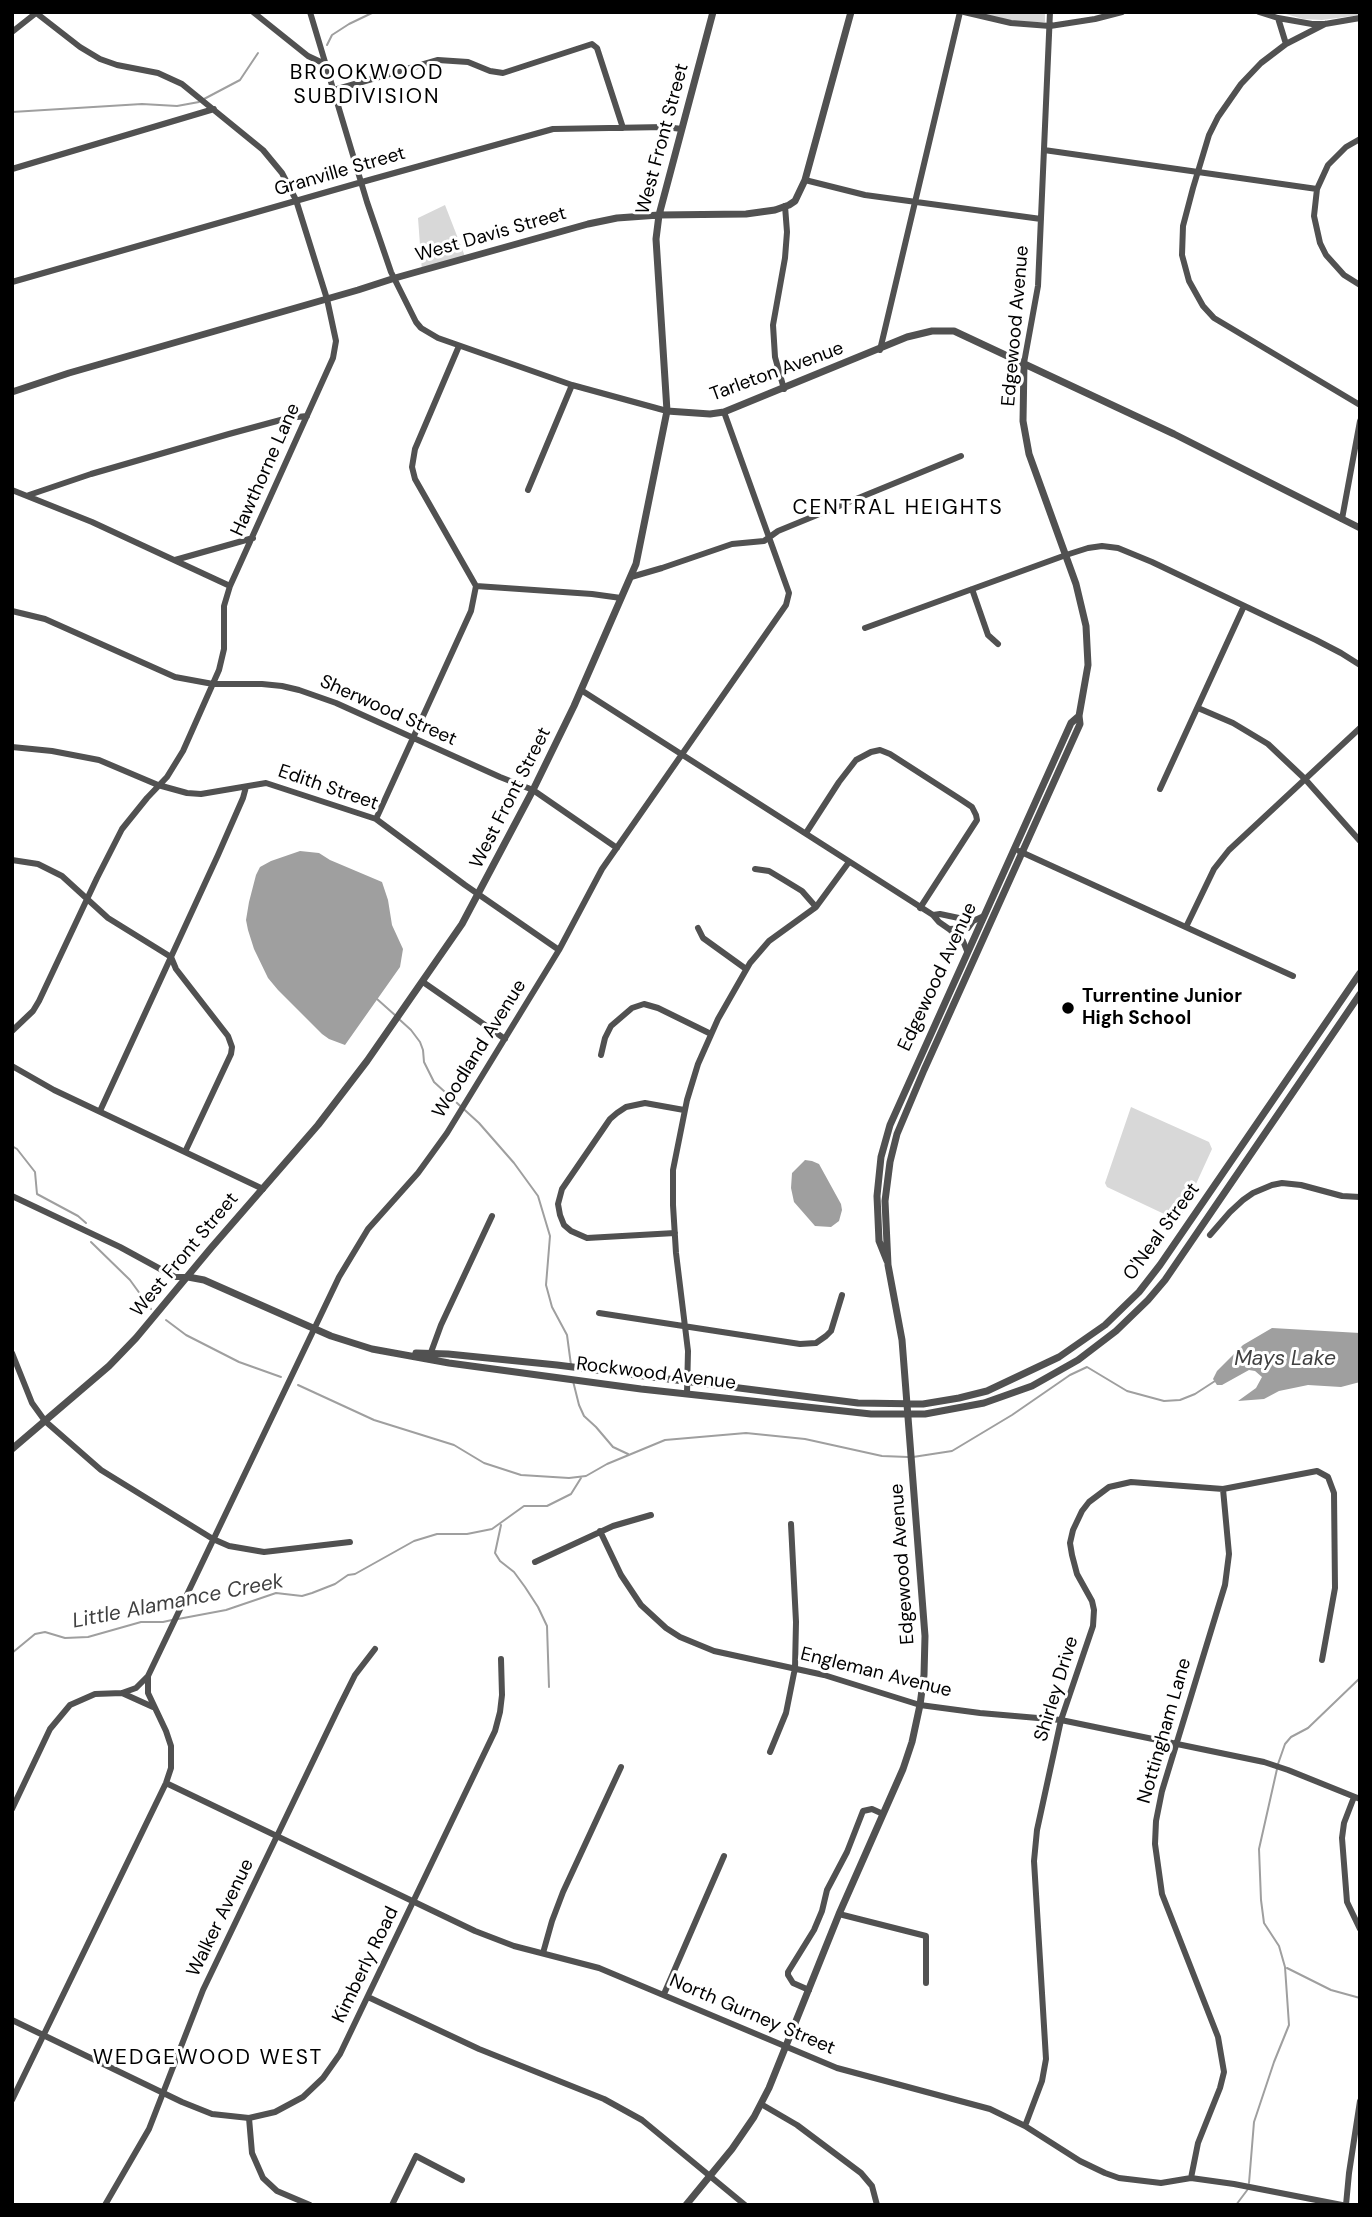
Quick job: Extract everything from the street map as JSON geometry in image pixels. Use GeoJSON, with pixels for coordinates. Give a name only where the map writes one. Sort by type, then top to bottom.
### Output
{"type":"FeatureCollection","features":[{"type":"Feature","properties":{"kind":"street"},"geometry":{"type":"LineString","coordinates":[[253,12],[308,56],[326,64]]}},
{"type":"Feature","properties":{"kind":"street","name":"Tarleton Avenue"},"geometry":{"type":"LineString","coordinates":[[310,12],[391,272],[416,322],[438,338],[572,385],[667,411],[710,414],[724,412],[784,389],[920,333],[948,331],[967,337],[1174,434],[1360,528]]}},
{"type":"Feature","properties":{"kind":"street","name":"West Front Street"},"geometry":{"type":"LineString","coordinates":[[12,1449],[121,1354],[346,1089],[463,924],[533,790],[631,577],[641,540],[667,411],[656,239],[659,215],[713,12]]}},
{"type":"Feature","properties":{"kind":"street"},"geometry":{"type":"LineString","coordinates":[[784,389],[775,357],[773,324],[785,258],[785,206],[794,201],[805,180],[851,12]]}},
{"type":"Feature","properties":{"kind":"street"},"geometry":{"type":"LineString","coordinates":[[880,350],[962,12],[1011,23],[1050,26],[1122,12]]}},
{"type":"Feature","properties":{"kind":"street","name":"Edgewood Avenue"},"geometry":{"type":"LineString","coordinates":[[888,1265],[885,1201],[897,1134],[1080,724],[1085,686],[1088,648],[1083,608],[1029,454],[1023,421],[1024,363],[1038,286],[1050,12]]}},
{"type":"Feature","properties":{"kind":"street"},"geometry":{"type":"LineString","coordinates":[[1259,12],[1278,18],[1325,24],[1360,18]]}},
{"type":"Feature","properties":{"kind":"street"},"geometry":{"type":"LineString","coordinates":[[12,32],[35,13]]}},
{"type":"Feature","properties":{"kind":"street","name":"Hawthorne Lane"},"geometry":{"type":"LineString","coordinates":[[12,1031],[33,1011],[39,1001],[122,830],[177,762],[213,684],[224,649],[224,606],[230,586],[336,349],[327,299],[296,201],[282,173],[263,150],[173,79],[100,58],[80,47],[35,13]]}},
{"type":"Feature","properties":{"kind":"street"},"geometry":{"type":"LineString","coordinates":[[1278,18],[1286,44]]}},
{"type":"Feature","properties":{"kind":"street"},"geometry":{"type":"LineString","coordinates":[[1325,24],[1286,44],[1261,63],[1229,100],[1209,135],[1198,171],[1184,226],[1182,255],[1189,281],[1203,306],[1223,325],[1360,405]]}},
{"type":"Feature","properties":{"kind":"street"},"geometry":{"type":"LineString","coordinates":[[334,90],[438,60],[467,62],[503,73],[592,44],[597,48],[623,128]]}},
{"type":"Feature","properties":{"kind":"street"},"geometry":{"type":"LineString","coordinates":[[12,169],[214,109]]}},
{"type":"Feature","properties":{"kind":"street","name":"Granville Street"},"geometry":{"type":"LineString","coordinates":[[12,282],[553,129],[682,129]]}},
{"type":"Feature","properties":{"kind":"street"},"geometry":{"type":"LineString","coordinates":[[1360,139],[1337,155],[1322,177],[1317,189],[1314,216],[1320,243],[1334,266],[1360,285]]}},
{"type":"Feature","properties":{"kind":"street"},"geometry":{"type":"LineString","coordinates":[[1044,150],[1317,189]]}},
{"type":"Feature","properties":{"kind":"street"},"geometry":{"type":"LineString","coordinates":[[805,180],[865,195],[1041,219]]}},
{"type":"Feature","properties":{"kind":"street","name":"West Davis Street"},"geometry":{"type":"LineString","coordinates":[[12,392],[69,373],[588,224],[617,218],[659,215],[746,214],[785,206]]}},
{"type":"Feature","properties":{"kind":"street"},"geometry":{"type":"LineString","coordinates":[[376,819],[471,611],[476,586],[415,479],[412,467],[415,449],[459,346]]}},
{"type":"Feature","properties":{"kind":"street"},"geometry":{"type":"LineString","coordinates":[[528,489],[572,385]]}},
{"type":"Feature","properties":{"kind":"street","name":"Woodland Avenue"},"geometry":{"type":"LineString","coordinates":[[148,1676],[353,1253],[384,1210],[432,1154],[559,950],[602,869],[786,605],[789,593],[724,412]]}},
{"type":"Feature","properties":{"kind":"street"},"geometry":{"type":"LineString","coordinates":[[29,495],[91,474],[288,418],[307,416]]}},
{"type":"Feature","properties":{"kind":"street"},"geometry":{"type":"LineString","coordinates":[[1342,519],[1360,421]]}},
{"type":"Feature","properties":{"kind":"street"},"geometry":{"type":"LineString","coordinates":[[631,577],[732,544],[765,541],[778,531],[961,456]]}},
{"type":"Feature","properties":{"kind":"street"},"geometry":{"type":"LineString","coordinates":[[12,490],[29,495],[230,586]]}},
{"type":"Feature","properties":{"kind":"street"},"geometry":{"type":"LineString","coordinates":[[175,561],[253,538]]}},
{"type":"Feature","properties":{"kind":"street"},"geometry":{"type":"LineString","coordinates":[[865,628],[1088,548],[1118,548],[1244,606],[1360,665]]}},
{"type":"Feature","properties":{"kind":"street"},"geometry":{"type":"LineString","coordinates":[[476,586],[621,598]]}},
{"type":"Feature","properties":{"kind":"street"},"geometry":{"type":"LineString","coordinates":[[972,589],[988,635],[999,644]]}},
{"type":"Feature","properties":{"kind":"street"},"geometry":{"type":"LineString","coordinates":[[1160,789],[1244,606]]}},
{"type":"Feature","properties":{"kind":"street","name":"Sherwood Street"},"geometry":{"type":"LineString","coordinates":[[12,611],[45,619],[175,677],[213,684],[262,684],[299,690],[336,703],[500,778],[533,790],[617,848]]}},
{"type":"Feature","properties":{"kind":"street"},"geometry":{"type":"LineString","coordinates":[[581,690],[933,915],[963,941],[967,951]]}},
{"type":"Feature","properties":{"kind":"street"},"geometry":{"type":"LineString","coordinates":[[1198,708],[1255,734],[1268,744],[1360,841]]}},
{"type":"Feature","properties":{"kind":"street","name":"Edgewood Avenue"},"geometry":{"type":"LineString","coordinates":[[686,2205],[732,2149],[761,2104],[911,1745],[924,1675],[925,1636],[902,1340],[877,1217],[884,1147],[899,1102],[967,951],[1071,723],[1079,716]]}},
{"type":"Feature","properties":{"kind":"street"},"geometry":{"type":"LineString","coordinates":[[1186,927],[1214,869],[1247,832],[1360,728]]}},
{"type":"Feature","properties":{"kind":"street","name":"Edith Street"},"geometry":{"type":"LineString","coordinates":[[12,747],[99,760],[158,785],[201,794],[266,783],[376,819],[559,950]]}},
{"type":"Feature","properties":{"kind":"street"},"geometry":{"type":"LineString","coordinates":[[806,833],[856,760],[871,751],[885,752],[927,777],[972,807],[977,820],[920,908]]}},
{"type":"Feature","properties":{"kind":"street"},"geometry":{"type":"LineString","coordinates":[[100,1111],[219,855],[246,787]]}},
{"type":"Feature","properties":{"kind":"street"},"geometry":{"type":"LineString","coordinates":[[1014,848],[1293,976]]}},
{"type":"Feature","properties":{"kind":"street"},"geometry":{"type":"LineString","coordinates":[[12,860],[38,864],[51,870],[71,883],[121,928],[171,957],[176,969],[228,1036],[232,1047],[186,1152]]}},
{"type":"Feature","properties":{"kind":"street"},"geometry":{"type":"LineString","coordinates":[[687,1393],[688,1351],[675,1233],[673,1170],[684,1110],[698,1064],[711,1034],[747,969],[769,941],[816,907],[849,862]]}},
{"type":"Feature","properties":{"kind":"street"},"geometry":{"type":"LineString","coordinates":[[755,869],[769,871],[802,891],[816,907]]}},
{"type":"Feature","properties":{"kind":"street"},"geometry":{"type":"LineString","coordinates":[[933,915],[974,921]]}},
{"type":"Feature","properties":{"kind":"street"},"geometry":{"type":"LineString","coordinates":[[949,929],[968,928],[984,916],[993,919]]}},
{"type":"Feature","properties":{"kind":"street"},"geometry":{"type":"LineString","coordinates":[[698,928],[703,938],[747,969]]}},
{"type":"Feature","properties":{"kind":"street","name":"O'Neal Street"},"geometry":{"type":"LineString","coordinates":[[908,1404],[952,1400],[978,1394],[1035,1370],[1082,1342],[1125,1307],[1160,1265],[1360,973]]}},
{"type":"Feature","properties":{"kind":"street"},"geometry":{"type":"LineString","coordinates":[[423,982],[505,1039]]}},
{"type":"Feature","properties":{"kind":"street","name":"O'Neal Street"},"geometry":{"type":"LineString","coordinates":[[909,1415],[984,1403],[1032,1385],[1078,1360],[1134,1316],[1165,1280],[1360,994]]}},
{"type":"Feature","properties":{"kind":"street"},"geometry":{"type":"LineString","coordinates":[[601,1055],[611,1026],[632,1008],[644,1004],[711,1034]]}},
{"type":"Feature","properties":{"kind":"street"},"geometry":{"type":"LineString","coordinates":[[12,1066],[54,1090],[263,1189]]}},
{"type":"Feature","properties":{"kind":"street"},"geometry":{"type":"LineString","coordinates":[[675,1233],[587,1238],[571,1231],[565,1225],[558,1205],[562,1189],[617,1112],[645,1103],[684,1110]]}},
{"type":"Feature","properties":{"kind":"street"},"geometry":{"type":"LineString","coordinates":[[884,1147],[892,1152]]}},
{"type":"Feature","properties":{"kind":"street"},"geometry":{"type":"LineString","coordinates":[[1210,1235],[1243,1200],[1253,1193],[1282,1183],[1360,1198]]}},
{"type":"Feature","properties":{"kind":"street","name":"Rockwood Avenue"},"geometry":{"type":"LineString","coordinates":[[12,1196],[120,1247],[175,1277],[188,1276],[204,1280],[355,1344],[641,1389],[777,1405],[909,1415]]}},
{"type":"Feature","properties":{"kind":"street"},"geometry":{"type":"LineString","coordinates":[[430,1357],[441,1325],[492,1216]]}},
{"type":"Feature","properties":{"kind":"street"},"geometry":{"type":"LineString","coordinates":[[599,1313],[800,1344],[816,1343],[831,1331],[842,1295]]}},
{"type":"Feature","properties":{"kind":"street"},"geometry":{"type":"LineString","coordinates":[[12,1353],[32,1403],[45,1421],[101,1470],[213,1539],[229,1546],[264,1552],[350,1542]]}},
{"type":"Feature","properties":{"kind":"street","name":"Rockwood Avenue"},"geometry":{"type":"LineString","coordinates":[[430,1357],[687,1381],[858,1403],[908,1404]]}},
{"type":"Feature","properties":{"kind":"street","name":"Shirley Drive"},"geometry":{"type":"LineString","coordinates":[[1025,2126],[1042,2081],[1046,2059],[1035,1844],[1061,1720],[1093,1626],[1092,1601],[1077,1574],[1070,1543],[1082,1510],[1109,1488],[1131,1482],[1223,1489],[1317,1471],[1328,1477],[1334,1493],[1335,1588],[1322,1660]]}},
{"type":"Feature","properties":{"kind":"street","name":"Nottingham Lane"},"geometry":{"type":"LineString","coordinates":[[1191,2178],[1198,2143],[1224,2072],[1218,2037],[1169,1913],[1157,1869],[1156,1821],[1176,1743],[1225,1585],[1229,1554],[1223,1489]]}},
{"type":"Feature","properties":{"kind":"street"},"geometry":{"type":"LineString","coordinates":[[535,1562],[600,1531],[651,1515]]}},
{"type":"Feature","properties":{"kind":"street"},"geometry":{"type":"LineString","coordinates":[[770,1752],[786,1713],[795,1668],[796,1622],[791,1524]]}},
{"type":"Feature","properties":{"kind":"street","name":"Engleman Avenue"},"geometry":{"type":"LineString","coordinates":[[600,1531],[630,1591],[641,1605],[680,1637],[714,1651],[860,1685],[920,1705],[1061,1720],[1264,1762],[1357,1798]]}},
{"type":"Feature","properties":{"kind":"street","name":"Walker Avenue"},"geometry":{"type":"LineString","coordinates":[[104,2205],[149,2129],[203,1990],[355,1675],[375,1649]]}},
{"type":"Feature","properties":{"kind":"street","name":"Kimberly Road"},"geometry":{"type":"LineString","coordinates":[[12,2020],[212,2114],[249,2118],[275,2112],[316,2087],[340,2054],[495,1731],[501,1703],[501,1659]]}},
{"type":"Feature","properties":{"kind":"street"},"geometry":{"type":"LineString","coordinates":[[12,1809],[50,1729],[62,1713],[80,1699],[95,1694],[122,1693],[136,1688],[148,1676]]}},
{"type":"Feature","properties":{"kind":"street"},"geometry":{"type":"LineString","coordinates":[[12,2100],[171,1768],[170,1745],[161,1718],[148,1693],[148,1676]]}},
{"type":"Feature","properties":{"kind":"street"},"geometry":{"type":"LineString","coordinates":[[122,1693],[153,1707]]}},
{"type":"Feature","properties":{"kind":"street"},"geometry":{"type":"LineString","coordinates":[[543,1953],[563,1892],[621,1767]]}},
{"type":"Feature","properties":{"kind":"street","name":"North Gurney Street"},"geometry":{"type":"LineString","coordinates":[[166,1783],[475,1931],[513,1946],[599,1968],[836,2068],[990,2109],[1025,2126],[1080,2161],[1112,2176],[1161,2183],[1191,2178],[1344,2205]]}},
{"type":"Feature","properties":{"kind":"street"},"geometry":{"type":"LineString","coordinates":[[1357,1798],[1344,1823],[1342,1838],[1345,1893],[1349,1910],[1360,1929]]}},
{"type":"Feature","properties":{"kind":"street"},"geometry":{"type":"LineString","coordinates":[[809,1990],[793,1983],[788,1972],[814,1930],[827,1890],[847,1852],[863,1811],[872,1809],[883,1814]]}},
{"type":"Feature","properties":{"kind":"street"},"geometry":{"type":"LineString","coordinates":[[664,1994],[724,1856]]}},
{"type":"Feature","properties":{"kind":"street"},"geometry":{"type":"LineString","coordinates":[[839,1914],[926,1936],[926,1983]]}},
{"type":"Feature","properties":{"kind":"street"},"geometry":{"type":"LineString","coordinates":[[368,1997],[479,2049],[604,2099],[642,2120],[745,2205]]}},
{"type":"Feature","properties":{"kind":"street"},"geometry":{"type":"LineString","coordinates":[[1344,2205],[1360,2101]]}},
{"type":"Feature","properties":{"kind":"street"},"geometry":{"type":"LineString","coordinates":[[761,2104],[797,2125],[861,2173],[872,2186],[877,2205]]}},
{"type":"Feature","properties":{"kind":"street"},"geometry":{"type":"LineString","coordinates":[[249,2118],[252,2153],[262,2178],[277,2191],[310,2205]]}},
{"type":"Feature","properties":{"kind":"street"},"geometry":{"type":"LineString","coordinates":[[392,2205],[416,2156],[462,2180]]}},
{"type":"Feature","properties":{"kind":"shaded area"},"geometry":{"type":"Polygon","coordinates":[[[976,12],[1045,12],[1045,22],[1011,23],[976,12]]]}},
{"type":"Feature","properties":{"kind":"shaded area"},"geometry":{"type":"Polygon","coordinates":[[[1279,12],[1360,12],[1360,15],[1322,20],[1303,19],[1279,12]]]}},
{"type":"Feature","properties":{"kind":"shaded area"},"geometry":{"type":"Polygon","coordinates":[[[445,205],[466,259],[422,272],[418,218],[445,205]]]}},
{"type":"Feature","properties":{"kind":"shaded area"},"geometry":{"type":"Polygon","coordinates":[[[1131,1107],[1209,1142],[1212,1149],[1179,1221],[1107,1187],[1105,1183],[1131,1107]]]}},
{"type":"Feature","properties":{"kind":"water"},"geometry":{"type":"Polygon","coordinates":[[[300,851],[319,853],[382,882],[392,925],[403,949],[400,967],[345,1045],[322,1034],[278,990],[268,978],[248,930],[246,920],[249,902],[260,867],[300,851]]]}},
{"type":"Feature","properties":{"kind":"water"},"geometry":{"type":"Polygon","coordinates":[[[805,1160],[819,1164],[841,1204],[839,1221],[831,1227],[815,1226],[794,1202],[792,1173],[805,1160]]]}},
{"type":"Feature","properties":{"kind":"water","name":"Mays Lake"},"geometry":{"type":"Polygon","coordinates":[[[1272,1328],[1360,1333],[1360,1382],[1341,1387],[1308,1385],[1279,1391],[1264,1399],[1238,1401],[1256,1388],[1262,1377],[1249,1370],[1222,1385],[1217,1385],[1213,1379],[1217,1371],[1243,1345],[1272,1328]]]}},
{"type":"Feature","properties":{"kind":"waterway"},"geometry":{"type":"LineString","coordinates":[[327,45],[332,35],[374,12]]}},
{"type":"Feature","properties":{"kind":"waterway"},"geometry":{"type":"LineString","coordinates":[[204,99],[240,80],[258,53]]}},
{"type":"Feature","properties":{"kind":"waterway"},"geometry":{"type":"LineString","coordinates":[[12,112],[142,104],[177,106],[199,102]]}},
{"type":"Feature","properties":{"kind":"waterway"},"geometry":{"type":"LineString","coordinates":[[377,999],[396,1016]]}},
{"type":"Feature","properties":{"kind":"waterway"},"geometry":{"type":"LineString","coordinates":[[400,1020],[420,1042],[424,1062],[434,1082],[479,1123],[538,1196],[550,1236],[546,1285],[552,1307],[567,1335],[571,1365]]}},
{"type":"Feature","properties":{"kind":"waterway"},"geometry":{"type":"LineString","coordinates":[[12,1146],[35,1172],[37,1194],[86,1223]]}},
{"type":"Feature","properties":{"kind":"waterway"},"geometry":{"type":"LineString","coordinates":[[91,1242],[130,1280],[151,1309]]}},
{"type":"Feature","properties":{"kind":"waterway"},"geometry":{"type":"LineString","coordinates":[[166,1320],[186,1335],[239,1362],[281,1377]]}},
{"type":"Feature","properties":{"kind":"waterway","name":"Little Alamance Creek"},"geometry":{"type":"LineString","coordinates":[[913,1457],[952,1451],[1012,1415],[1070,1375],[1087,1367],[1127,1391],[1164,1401],[1180,1400],[1215,1381]]}},
{"type":"Feature","properties":{"kind":"waterway"},"geometry":{"type":"LineString","coordinates":[[573,1381],[584,1416],[613,1447],[628,1454]]}},
{"type":"Feature","properties":{"kind":"waterway","name":"Little Alamance Creek"},"geometry":{"type":"LineString","coordinates":[[298,1385],[374,1420],[454,1445],[484,1463],[521,1475],[569,1478],[586,1476],[607,1464],[665,1440],[746,1433],[805,1439],[882,1456],[908,1457]]}},
{"type":"Feature","properties":{"kind":"waterway","name":"Little Alamance Creek"},"geometry":{"type":"LineString","coordinates":[[178,1619],[226,1610],[276,1593],[302,1596],[312,1593],[355,1574],[414,1541],[437,1534],[467,1534],[492,1529],[524,1506],[547,1506],[571,1494],[581,1478]]}},
{"type":"Feature","properties":{"kind":"waterway"},"geometry":{"type":"LineString","coordinates":[[501,1525],[495,1553],[525,1587],[547,1626],[549,1687]]}},
{"type":"Feature","properties":{"kind":"waterway","name":"Little Alamance Creek"},"geometry":{"type":"LineString","coordinates":[[12,1653],[35,1634],[45,1632],[65,1638],[88,1637],[141,1622],[172,1620]]}},
{"type":"Feature","properties":{"kind":"waterway"},"geometry":{"type":"LineString","coordinates":[[1278,1764],[1285,1744],[1291,1737],[1308,1728],[1360,1678]]}},
{"type":"Feature","properties":{"kind":"waterway"},"geometry":{"type":"LineString","coordinates":[[1249,2183],[1254,2122],[1289,2025],[1285,1967],[1279,1946],[1264,1923],[1261,1900],[1259,1849],[1277,1769]]}},
{"type":"Feature","properties":{"kind":"waterway"},"geometry":{"type":"LineString","coordinates":[[1287,1968],[1331,1990],[1360,1998]]}},
{"type":"Feature","properties":{"kind":"waterway"},"geometry":{"type":"LineString","coordinates":[[1236,2205],[1248,2189]]}},
{"type":"Feature","properties":{"kind":"place","name":"Turrentine Junior High School"},"geometry":{"type":"Point","coordinates":[1068,1008]}},
{"type":"Feature","properties":{"kind":"district","name":"BROOKWOOD SUBDIVISION"},"geometry":{"type":"Point","coordinates":[367,85]}},
{"type":"Feature","properties":{"kind":"district","name":"CENTRAL HEIGHTS"},"geometry":{"type":"Point","coordinates":[898,508]}},
{"type":"Feature","properties":{"kind":"district","name":"WEDGEWOOD WEST"},"geometry":{"type":"Point","coordinates":[208,2058]}}]}
